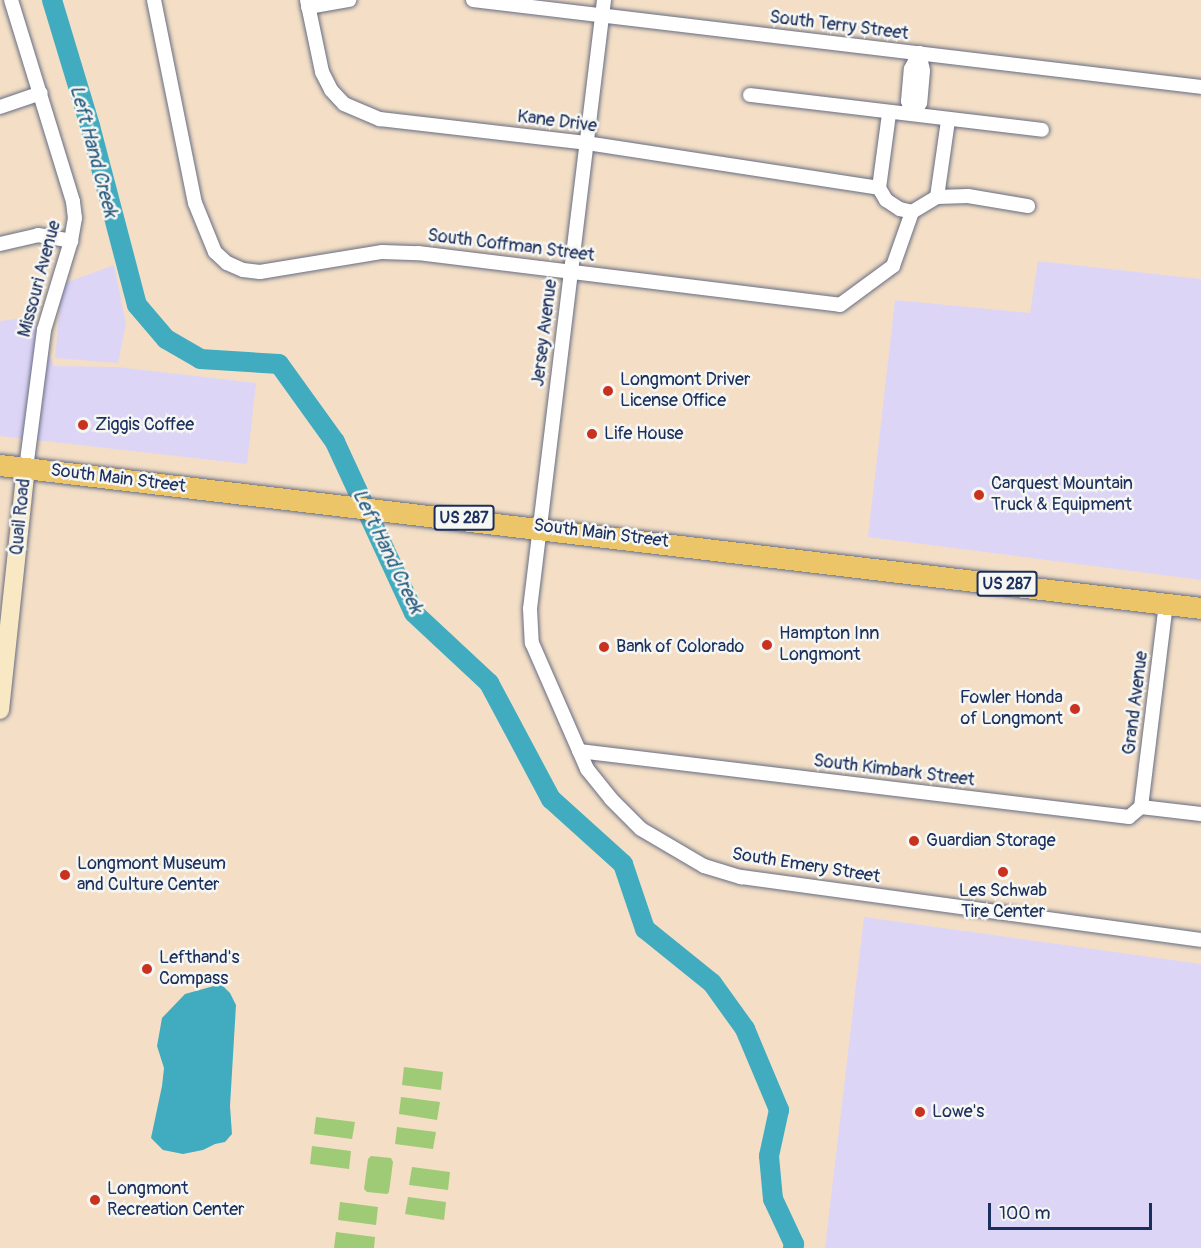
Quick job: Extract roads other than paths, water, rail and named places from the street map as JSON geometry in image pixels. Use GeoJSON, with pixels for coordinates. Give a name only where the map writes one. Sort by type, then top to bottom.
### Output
{"type":"FeatureCollection","features":[{"type":"Feature","properties":{"kind":"main road","name":"South Main Street"},"geometry":{"type":"LineString","coordinates":[[0,465],[315,500],[1201,608]]}},
{"type":"Feature","properties":{"kind":"street","name":"Missouri Avenue"},"geometry":{"type":"LineString","coordinates":[[11,0],[74,202],[75,218],[71,241],[44,330],[26,468]]}},
{"type":"Feature","properties":{"kind":"street","name":"South Coffman Street"},"geometry":{"type":"LineString","coordinates":[[154,0],[195,203],[210,245],[227,263],[243,270],[260,272],[382,252],[418,253],[840,305],[893,266],[912,212]]}},
{"type":"Feature","properties":{"kind":"street"},"geometry":{"type":"LineString","coordinates":[[308,4],[349,0]]}},
{"type":"Feature","properties":{"kind":"street","name":"South Terry Street"},"geometry":{"type":"LineString","coordinates":[[473,0],[1201,87]]}},
{"type":"Feature","properties":{"kind":"street","name":"Jersey Avenue"},"geometry":{"type":"LineString","coordinates":[[539,527],[604,0]]}},
{"type":"Feature","properties":{"kind":"street","name":"Kane Drive"},"geometry":{"type":"LineString","coordinates":[[308,4],[322,72],[331,90],[344,104],[380,119],[586,143],[879,188]]}},
{"type":"Feature","properties":{"kind":"street"},"geometry":{"type":"LineString","coordinates":[[912,113],[908,101],[911,69],[919,53]]}},
{"type":"Feature","properties":{"kind":"street"},"geometry":{"type":"LineString","coordinates":[[0,107],[41,93]]}},
{"type":"Feature","properties":{"kind":"street"},"geometry":{"type":"LineString","coordinates":[[750,95],[889,114],[912,113],[948,121],[1042,130]]}},
{"type":"Feature","properties":{"kind":"street"},"geometry":{"type":"LineString","coordinates":[[889,114],[879,188],[886,200],[900,209],[912,212],[937,197],[968,196],[1028,206]]}},
{"type":"Feature","properties":{"kind":"street"},"geometry":{"type":"LineString","coordinates":[[937,197],[948,121]]}},
{"type":"Feature","properties":{"kind":"street"},"geometry":{"type":"LineString","coordinates":[[0,244],[38,235],[71,241]]}},
{"type":"Feature","properties":{"kind":"street","name":"Quail Road"},"geometry":{"type":"LineString","coordinates":[[0,710],[26,468]]}},
{"type":"Feature","properties":{"kind":"street","name":"South Emery Street"},"geometry":{"type":"LineString","coordinates":[[539,527],[530,609],[532,643],[587,769],[605,792],[640,828],[704,866],[741,877],[1201,940]]}},
{"type":"Feature","properties":{"kind":"street","name":"Grand Avenue"},"geometry":{"type":"LineString","coordinates":[[1141,807],[1166,604]]}},
{"type":"Feature","properties":{"kind":"street","name":"South Kimbark Street"},"geometry":{"type":"LineString","coordinates":[[579,751],[1129,817],[1141,807],[1201,814]]}},
{"type":"Feature","properties":{"kind":"water"},"geometry":{"type":"Polygon","coordinates":[[[221,984],[230,993],[236,1005],[230,1106],[232,1134],[225,1142],[203,1150],[183,1154],[163,1150],[151,1138],[164,1068],[157,1046],[162,1018],[185,994],[221,984]]]}},
{"type":"Feature","properties":{"kind":"waterway","name":"Left Hand Creek"},"geometry":{"type":"LineString","coordinates":[[52,0],[90,126],[137,305],[166,339],[200,359],[279,364],[335,442],[414,613],[489,683],[551,799],[623,864],[645,929],[712,983],[745,1029],[779,1110],[769,1156],[773,1199],[794,1244],[793,1248]]}},
{"type":"Feature","properties":{"kind":"place","name":"Longmont Driver License Office"},"geometry":{"type":"Point","coordinates":[608,391]}},
{"type":"Feature","properties":{"kind":"place","name":"Ziggis Coffee"},"geometry":{"type":"Point","coordinates":[83,425]}},
{"type":"Feature","properties":{"kind":"place","name":"Life House"},"geometry":{"type":"Point","coordinates":[592,434]}},
{"type":"Feature","properties":{"kind":"place","name":"Carquest Mountain Truck & Equipment"},"geometry":{"type":"Point","coordinates":[979,495]}},
{"type":"Feature","properties":{"kind":"place","name":"Hampton Inn Longmont"},"geometry":{"type":"Point","coordinates":[767,645]}},
{"type":"Feature","properties":{"kind":"place","name":"Bank of Colorado"},"geometry":{"type":"Point","coordinates":[604,647]}},
{"type":"Feature","properties":{"kind":"place","name":"Fowler Honda of Longmont"},"geometry":{"type":"Point","coordinates":[1075,709]}},
{"type":"Feature","properties":{"kind":"place","name":"Guardian Storage"},"geometry":{"type":"Point","coordinates":[914,841]}},
{"type":"Feature","properties":{"kind":"place","name":"Les Schwab Tire Center"},"geometry":{"type":"Point","coordinates":[1003,872]}},
{"type":"Feature","properties":{"kind":"place","name":"Longmont Museum and Culture Center"},"geometry":{"type":"Point","coordinates":[65,875]}},
{"type":"Feature","properties":{"kind":"place","name":"Lefthand's Compass"},"geometry":{"type":"Point","coordinates":[147,969]}},
{"type":"Feature","properties":{"kind":"place","name":"Lowe's"},"geometry":{"type":"Point","coordinates":[920,1112]}},
{"type":"Feature","properties":{"kind":"place","name":"Longmont Recreation Center"},"geometry":{"type":"Point","coordinates":[95,1200]}}]}
